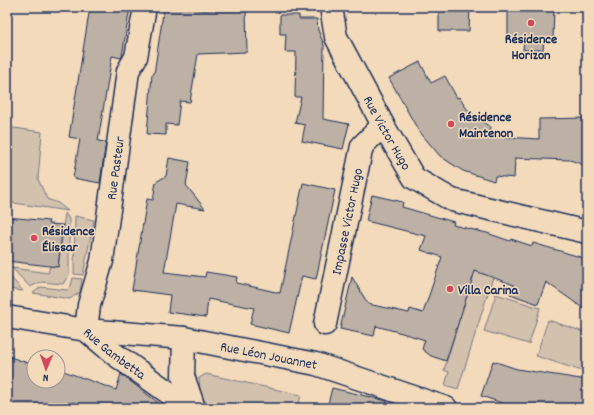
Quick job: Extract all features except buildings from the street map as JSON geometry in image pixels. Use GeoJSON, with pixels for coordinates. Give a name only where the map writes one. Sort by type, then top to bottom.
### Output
{"type":"FeatureCollection","features":[{"type":"Feature","properties":{"kind":"street","name":"Rue Pasteur"},"geometry":{"type":"LineString","coordinates":[[86,330],[89,305],[102,262],[128,71],[136,57],[145,7]]}},
{"type":"Feature","properties":{"kind":"street","name":"Rue Victor Hugo"},"geometry":{"type":"LineString","coordinates":[[331,7],[336,37],[383,125],[414,178],[452,200],[587,232]]}},
{"type":"Feature","properties":{"kind":"street","name":"Impasse Victor Hugo"},"geometry":{"type":"LineString","coordinates":[[325,324],[362,146],[383,125]]}},
{"type":"Feature","properties":{"kind":"street","name":"Rue Gambetta"},"geometry":{"type":"LineString","coordinates":[[7,317],[86,330],[113,353],[190,408]]}},
{"type":"Feature","properties":{"kind":"street","name":"Rue Léon Jouannet"},"geometry":{"type":"LineString","coordinates":[[86,330],[184,338],[316,364],[446,408]]}},
{"type":"Feature","properties":{"kind":"street"},"geometry":{"type":"LineString","coordinates":[[184,338],[182,376],[194,408]]}},
{"type":"Feature","properties":{"kind":"shaded area"},"geometry":{"type":"Polygon","coordinates":[[[7,127],[42,132],[38,179],[47,199],[58,203],[68,211],[7,202],[7,127]]]}},
{"type":"Feature","properties":{"kind":"shaded area"},"geometry":{"type":"Polygon","coordinates":[[[65,213],[69,219],[69,274],[63,284],[41,282],[30,287],[12,268],[48,273],[50,266],[58,267],[65,213]]]}},
{"type":"Feature","properties":{"kind":"shaded area"},"geometry":{"type":"Polygon","coordinates":[[[75,216],[94,220],[83,275],[74,274],[75,216]]]}},
{"type":"Feature","properties":{"kind":"shaded area"},"geometry":{"type":"Polygon","coordinates":[[[474,271],[493,277],[458,389],[445,385],[449,372],[444,370],[474,271]]]}},
{"type":"Feature","properties":{"kind":"shaded area"},"geometry":{"type":"Polygon","coordinates":[[[7,273],[23,291],[7,289],[7,273]]]}},
{"type":"Feature","properties":{"kind":"shaded area"},"geometry":{"type":"Polygon","coordinates":[[[73,278],[82,279],[80,292],[70,299],[33,293],[41,287],[67,290],[71,286],[73,278]]]}},
{"type":"Feature","properties":{"kind":"shaded area"},"geometry":{"type":"Polygon","coordinates":[[[496,294],[540,308],[529,344],[484,331],[496,294]]]}},
{"type":"Feature","properties":{"kind":"shaded area"},"geometry":{"type":"Polygon","coordinates":[[[548,320],[587,333],[587,367],[585,372],[536,356],[548,320]]]}},
{"type":"Feature","properties":{"kind":"shaded area"},"geometry":{"type":"Polygon","coordinates":[[[206,374],[301,395],[298,408],[207,408],[200,390],[199,378],[206,374]]]}},
{"type":"Feature","properties":{"kind":"place","name":"Résidence Horizon"},"geometry":{"type":"Point","coordinates":[531,23]}},
{"type":"Feature","properties":{"kind":"place","name":"Résidence Maintenon"},"geometry":{"type":"Point","coordinates":[451,124]}},
{"type":"Feature","properties":{"kind":"place","name":"Résidence Élissar"},"geometry":{"type":"Point","coordinates":[34,238]}},
{"type":"Feature","properties":{"kind":"place","name":"Villa Carina"},"geometry":{"type":"Point","coordinates":[450,289]}}]}
